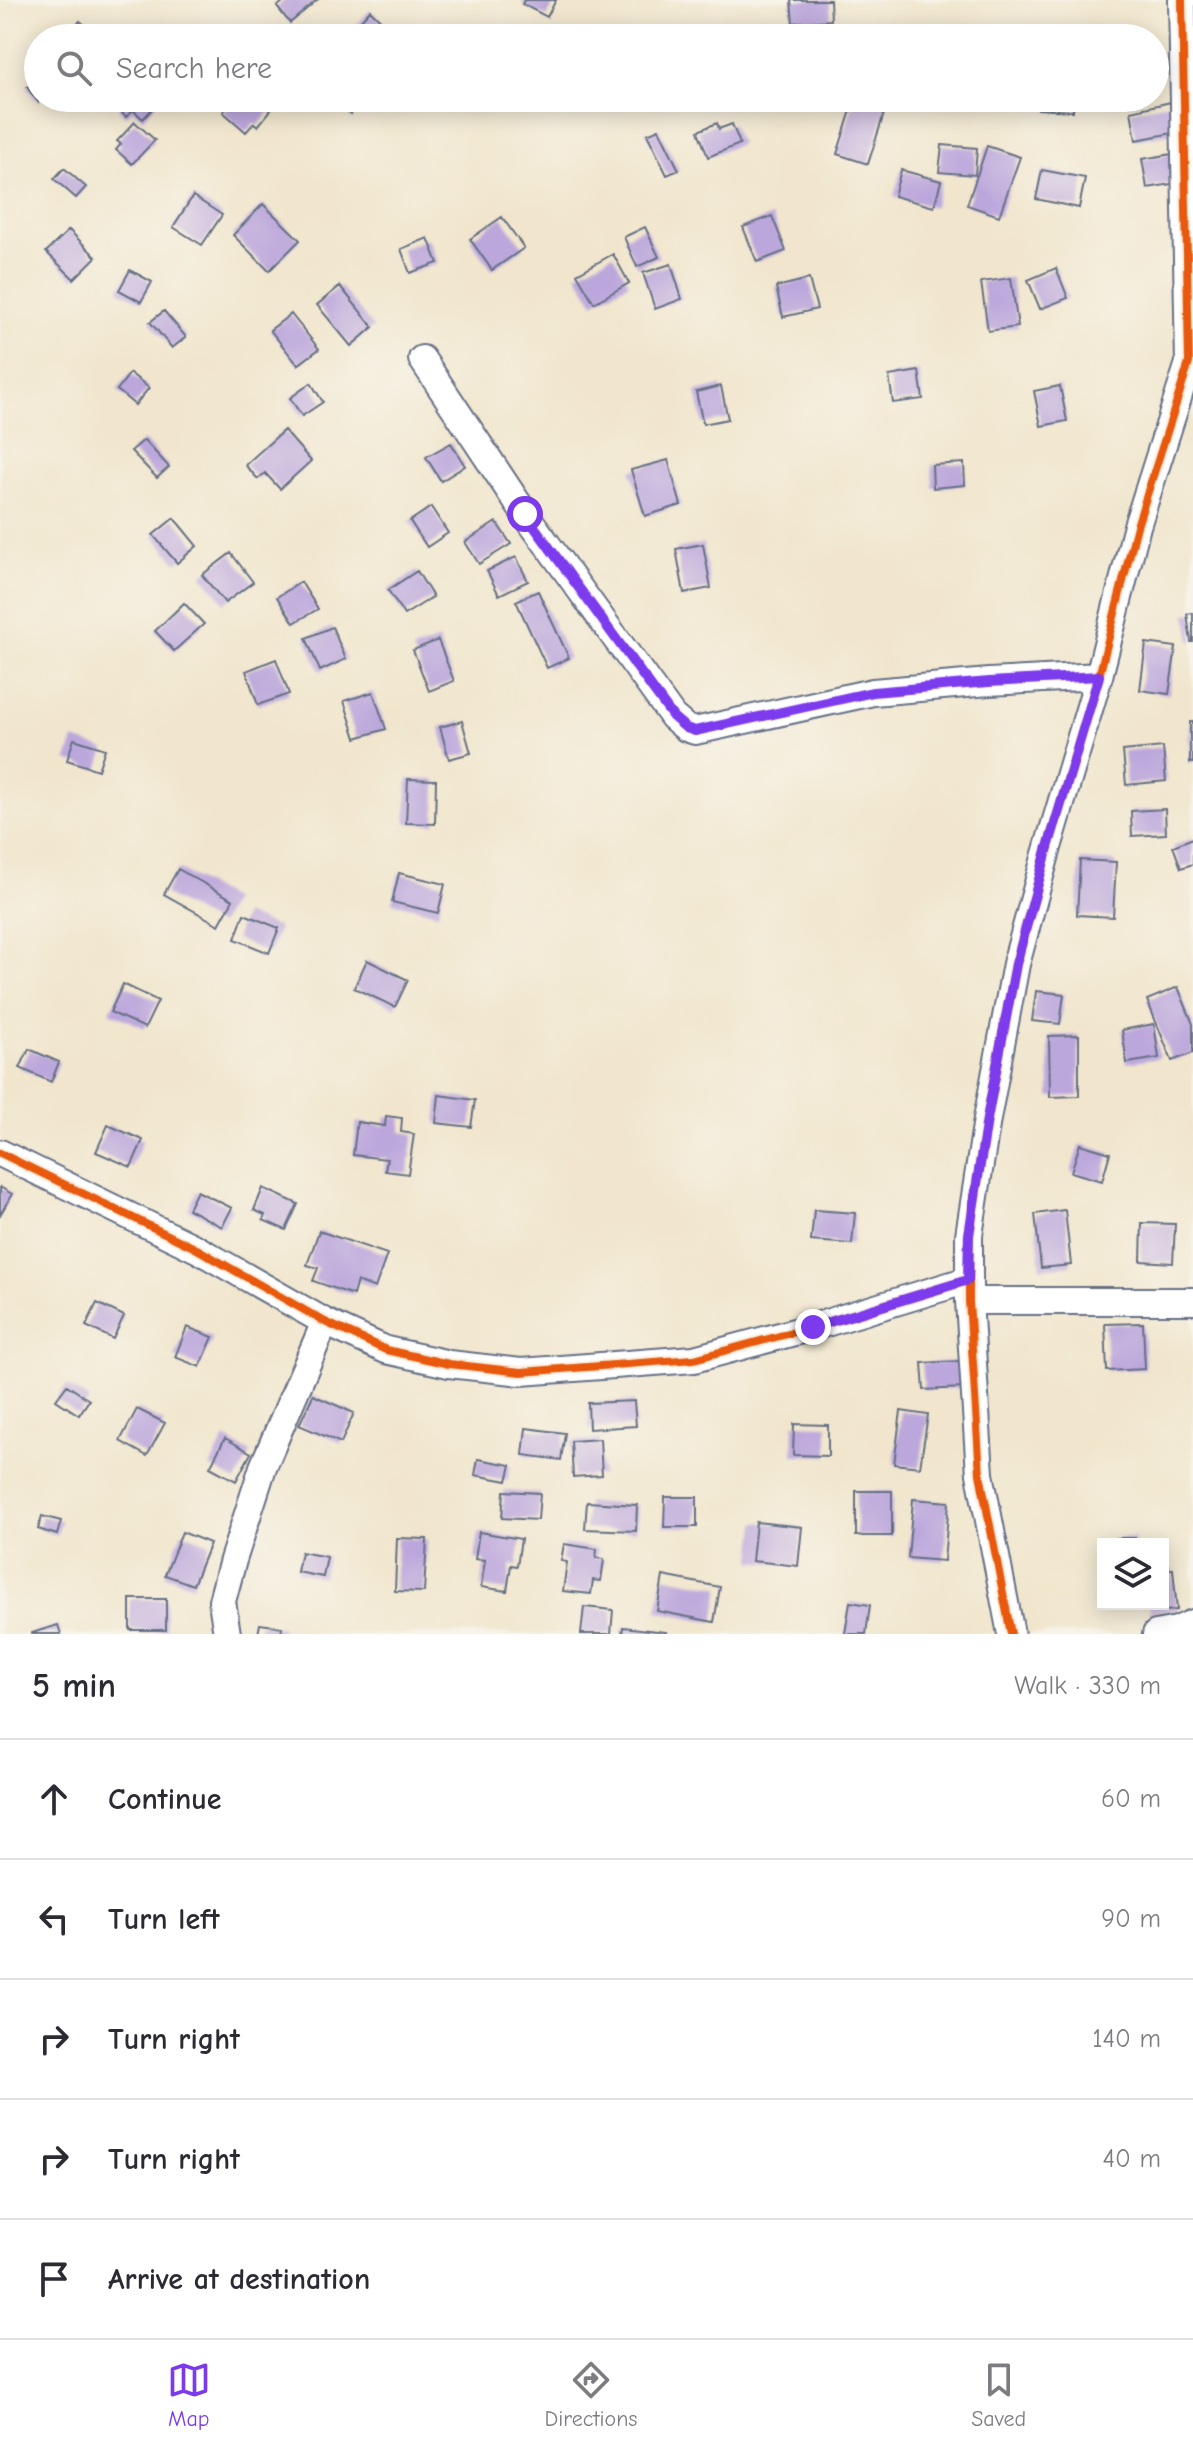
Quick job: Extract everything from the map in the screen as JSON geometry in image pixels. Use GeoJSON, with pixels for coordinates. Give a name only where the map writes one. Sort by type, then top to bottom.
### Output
{"type":"FeatureCollection","features":[{"type":"Feature","properties":{"kind":"street"},"geometry":{"type":"LineString","coordinates":[[1011,1634],[980,1474],[968,1290],[969,1235],[1016,964],[1099,676],[1137,526],[1191,372],[1182,0]]}},
{"type":"Feature","properties":{"kind":"street"},"geometry":{"type":"LineString","coordinates":[[422,359],[525,514],[673,717],[686,728],[695,731],[873,692],[1099,676]]}},
{"type":"Feature","properties":{"kind":"street"},"geometry":{"type":"LineString","coordinates":[[0,1153],[197,1249],[325,1322],[386,1350],[449,1364],[521,1372],[694,1359],[968,1290],[1193,1301]]}},
{"type":"Feature","properties":{"kind":"street"},"geometry":{"type":"LineString","coordinates":[[227,1634],[222,1601],[233,1560],[263,1467],[325,1322]]}},
{"type":"Feature","properties":{"kind":"street"},"geometry":{"type":"LineString","coordinates":[[1156,1634],[1193,1623]]}},
{"type":"Feature","properties":{"kind":"building"},"geometry":{"type":"Polygon","coordinates":[[[285,0],[317,0],[290,23],[277,7],[285,0]]]}},
{"type":"Feature","properties":{"kind":"building"},"geometry":{"type":"Polygon","coordinates":[[[524,0],[556,0],[547,17],[522,4],[524,0]]]}},
{"type":"Feature","properties":{"kind":"building"},"geometry":{"type":"Polygon","coordinates":[[[791,0],[830,0],[831,20],[793,23],[791,0]]]}},
{"type":"Feature","properties":{"kind":"building"},"geometry":{"type":"Polygon","coordinates":[[[370,10],[385,24],[357,24],[370,10]]]}},
{"type":"Feature","properties":{"kind":"building"},"geometry":{"type":"Polygon","coordinates":[[[1169,102],[1178,132],[1136,140],[1131,112],[1169,112],[1169,102]]]}},
{"type":"Feature","properties":{"kind":"building"},"geometry":{"type":"Polygon","coordinates":[[[135,112],[149,112],[143,119],[135,112]]]}},
{"type":"Feature","properties":{"kind":"building"},"geometry":{"type":"Polygon","coordinates":[[[223,112],[269,112],[258,126],[254,123],[246,132],[223,112]]]}},
{"type":"Feature","properties":{"kind":"building"},"geometry":{"type":"Polygon","coordinates":[[[850,112],[884,112],[868,164],[837,154],[850,112]]]}},
{"type":"Feature","properties":{"kind":"building"},"geometry":{"type":"Polygon","coordinates":[[[135,122],[155,140],[132,164],[116,150],[121,144],[117,141],[135,122]]]}},
{"type":"Feature","properties":{"kind":"building"},"geometry":{"type":"Polygon","coordinates":[[[717,123],[719,129],[732,124],[740,144],[708,157],[698,131],[717,123]]]}},
{"type":"Feature","properties":{"kind":"building"},"geometry":{"type":"Polygon","coordinates":[[[659,129],[679,170],[667,175],[647,134],[659,129]]]}},
{"type":"Feature","properties":{"kind":"building"},"geometry":{"type":"Polygon","coordinates":[[[942,145],[977,148],[975,175],[939,172],[942,145]]]}},
{"type":"Feature","properties":{"kind":"building"},"geometry":{"type":"Polygon","coordinates":[[[987,146],[1020,157],[999,216],[967,205],[987,146]]]}},
{"type":"Feature","properties":{"kind":"building"},"geometry":{"type":"Polygon","coordinates":[[[1178,153],[1184,182],[1147,188],[1142,159],[1178,153]]]}},
{"type":"Feature","properties":{"kind":"building"},"geometry":{"type":"Polygon","coordinates":[[[64,168],[86,187],[76,198],[54,179],[64,168]]]}},
{"type":"Feature","properties":{"kind":"building"},"geometry":{"type":"Polygon","coordinates":[[[901,170],[941,181],[934,207],[894,196],[901,170]]]}},
{"type":"Feature","properties":{"kind":"building"},"geometry":{"type":"Polygon","coordinates":[[[1042,170],[1085,178],[1079,208],[1036,199],[1042,170]]]}},
{"type":"Feature","properties":{"kind":"building"},"geometry":{"type":"Polygon","coordinates":[[[193,196],[222,215],[202,245],[173,227],[193,196]]]}},
{"type":"Feature","properties":{"kind":"building"},"geometry":{"type":"Polygon","coordinates":[[[263,204],[300,240],[269,271],[233,235],[263,204]]]}},
{"type":"Feature","properties":{"kind":"building"},"geometry":{"type":"Polygon","coordinates":[[[772,216],[786,251],[757,262],[743,227],[772,216]]]}},
{"type":"Feature","properties":{"kind":"building"},"geometry":{"type":"Polygon","coordinates":[[[502,217],[524,248],[492,270],[470,239],[502,217]]]}},
{"type":"Feature","properties":{"kind":"building"},"geometry":{"type":"Polygon","coordinates":[[[645,227],[659,257],[637,267],[624,237],[645,227]]]}},
{"type":"Feature","properties":{"kind":"building"},"geometry":{"type":"Polygon","coordinates":[[[69,230],[96,257],[74,279],[46,252],[69,230]]]}},
{"type":"Feature","properties":{"kind":"building"},"geometry":{"type":"Polygon","coordinates":[[[428,238],[438,263],[410,273],[401,249],[428,238]]]}},
{"type":"Feature","properties":{"kind":"building"},"geometry":{"type":"Polygon","coordinates":[[[613,254],[629,283],[594,303],[577,274],[613,254]]]}},
{"type":"Feature","properties":{"kind":"building"},"geometry":{"type":"Polygon","coordinates":[[[671,264],[682,299],[655,309],[643,273],[671,264]]]}},
{"type":"Feature","properties":{"kind":"building"},"geometry":{"type":"Polygon","coordinates":[[[1056,268],[1068,298],[1040,309],[1028,280],[1056,268]]]}},
{"type":"Feature","properties":{"kind":"building"},"geometry":{"type":"Polygon","coordinates":[[[130,270],[152,282],[141,302],[119,290],[130,270]]]}},
{"type":"Feature","properties":{"kind":"building"},"geometry":{"type":"Polygon","coordinates":[[[1011,278],[1018,327],[988,331],[981,282],[1011,278]]]}},
{"type":"Feature","properties":{"kind":"building"},"geometry":{"type":"Polygon","coordinates":[[[809,279],[817,309],[783,317],[776,287],[809,279]]]}},
{"type":"Feature","properties":{"kind":"building"},"geometry":{"type":"Polygon","coordinates":[[[340,286],[373,327],[351,346],[317,305],[340,286]]]}},
{"type":"Feature","properties":{"kind":"building"},"geometry":{"type":"Polygon","coordinates":[[[164,311],[186,337],[172,348],[150,322],[164,311]]]}},
{"type":"Feature","properties":{"kind":"building"},"geometry":{"type":"Polygon","coordinates":[[[291,314],[319,349],[298,365],[270,330],[291,314]]]}},
{"type":"Feature","properties":{"kind":"building"},"geometry":{"type":"Polygon","coordinates":[[[919,371],[923,399],[893,403],[889,376],[919,371]]]}},
{"type":"Feature","properties":{"kind":"building"},"geometry":{"type":"Polygon","coordinates":[[[130,373],[149,388],[135,405],[117,390],[130,373]]]}},
{"type":"Feature","properties":{"kind":"building"},"geometry":{"type":"Polygon","coordinates":[[[311,383],[323,402],[302,416],[290,398],[311,383]]]}},
{"type":"Feature","properties":{"kind":"building"},"geometry":{"type":"Polygon","coordinates":[[[721,386],[728,419],[703,424],[696,392],[721,386]]]}},
{"type":"Feature","properties":{"kind":"building"},"geometry":{"type":"Polygon","coordinates":[[[1060,386],[1067,421],[1041,426],[1034,391],[1060,386]]]}},
{"type":"Feature","properties":{"kind":"building"},"geometry":{"type":"Polygon","coordinates":[[[284,430],[311,461],[280,489],[265,473],[258,479],[245,465],[284,430]]]}},
{"type":"Feature","properties":{"kind":"building"},"geometry":{"type":"Polygon","coordinates":[[[144,440],[169,467],[157,478],[131,451],[144,440]]]}},
{"type":"Feature","properties":{"kind":"building"},"geometry":{"type":"Polygon","coordinates":[[[451,443],[465,466],[441,481],[426,457],[451,443]]]}},
{"type":"Feature","properties":{"kind":"building"},"geometry":{"type":"Polygon","coordinates":[[[668,460],[681,505],[645,516],[631,470],[668,460]]]}},
{"type":"Feature","properties":{"kind":"building"},"geometry":{"type":"Polygon","coordinates":[[[964,463],[965,485],[933,488],[932,465],[964,463]]]}},
{"type":"Feature","properties":{"kind":"building"},"geometry":{"type":"Polygon","coordinates":[[[431,507],[448,533],[427,547],[410,521],[431,507]]]}},
{"type":"Feature","properties":{"kind":"building"},"geometry":{"type":"Polygon","coordinates":[[[174,518],[197,546],[177,563],[153,535],[174,518]]]}},
{"type":"Feature","properties":{"kind":"building"},"geometry":{"type":"Polygon","coordinates":[[[496,522],[511,544],[479,564],[465,542],[496,522]]]}},
{"type":"Feature","properties":{"kind":"building"},"geometry":{"type":"Polygon","coordinates":[[[703,544],[711,588],[684,593],[676,549],[703,544]]]}},
{"type":"Feature","properties":{"kind":"building"},"geometry":{"type":"Polygon","coordinates":[[[231,553],[253,582],[225,603],[202,575],[231,553]]]}},
{"type":"Feature","properties":{"kind":"building"},"geometry":{"type":"Polygon","coordinates":[[[516,557],[528,581],[499,595],[487,571],[516,557]]]}},
{"type":"Feature","properties":{"kind":"building"},"geometry":{"type":"Polygon","coordinates":[[[417,571],[433,597],[404,615],[388,590],[417,571]]]}},
{"type":"Feature","properties":{"kind":"building"},"geometry":{"type":"Polygon","coordinates":[[[301,582],[318,609],[294,623],[277,597],[301,582]]]}},
{"type":"Feature","properties":{"kind":"building"},"geometry":{"type":"Polygon","coordinates":[[[538,591],[569,658],[547,668],[516,601],[538,591]]]}},
{"type":"Feature","properties":{"kind":"building"},"geometry":{"type":"Polygon","coordinates":[[[184,603],[204,624],[174,651],[155,631],[184,603]]]}},
{"type":"Feature","properties":{"kind":"building"},"geometry":{"type":"Polygon","coordinates":[[[1193,613],[1193,642],[1191,642],[1187,614],[1193,613]]]}},
{"type":"Feature","properties":{"kind":"building"},"geometry":{"type":"Polygon","coordinates":[[[332,627],[346,659],[320,671],[306,638],[332,627]]]}},
{"type":"Feature","properties":{"kind":"building"},"geometry":{"type":"Polygon","coordinates":[[[438,640],[454,681],[429,691],[413,650],[438,640]]]}},
{"type":"Feature","properties":{"kind":"building"},"geometry":{"type":"Polygon","coordinates":[[[1146,643],[1176,647],[1169,694],[1140,690],[1146,643]]]}},
{"type":"Feature","properties":{"kind":"building"},"geometry":{"type":"Polygon","coordinates":[[[276,659],[289,694],[258,705],[246,671],[276,659]]]}},
{"type":"Feature","properties":{"kind":"building"},"geometry":{"type":"Polygon","coordinates":[[[373,692],[386,729],[356,738],[344,701],[373,692]]]}},
{"type":"Feature","properties":{"kind":"building"},"geometry":{"type":"Polygon","coordinates":[[[462,721],[471,753],[449,759],[440,727],[462,721]]]}},
{"type":"Feature","properties":{"kind":"building"},"geometry":{"type":"Polygon","coordinates":[[[1190,722],[1193,722],[1193,763],[1190,763],[1190,722]]]}},
{"type":"Feature","properties":{"kind":"building"},"geometry":{"type":"Polygon","coordinates":[[[74,739],[105,749],[98,770],[67,760],[74,739]]]}},
{"type":"Feature","properties":{"kind":"building"},"geometry":{"type":"Polygon","coordinates":[[[1163,747],[1166,781],[1126,785],[1123,751],[1163,747]]]}},
{"type":"Feature","properties":{"kind":"building"},"geometry":{"type":"Polygon","coordinates":[[[408,779],[436,780],[435,824],[406,823],[408,779]]]}},
{"type":"Feature","properties":{"kind":"building"},"geometry":{"type":"Polygon","coordinates":[[[1165,809],[1166,834],[1132,836],[1131,811],[1165,809]]]}},
{"type":"Feature","properties":{"kind":"building"},"geometry":{"type":"Polygon","coordinates":[[[1193,838],[1193,864],[1181,868],[1173,846],[1193,838]]]}},
{"type":"Feature","properties":{"kind":"building"},"geometry":{"type":"Polygon","coordinates":[[[1080,860],[1116,862],[1113,917],[1077,915],[1080,860]]]}},
{"type":"Feature","properties":{"kind":"building"},"geometry":{"type":"Polygon","coordinates":[[[178,869],[233,900],[219,925],[164,894],[178,869]]]}},
{"type":"Feature","properties":{"kind":"building"},"geometry":{"type":"Polygon","coordinates":[[[399,873],[445,884],[438,913],[392,902],[399,873]]]}},
{"type":"Feature","properties":{"kind":"building"},"geometry":{"type":"Polygon","coordinates":[[[244,914],[279,928],[269,953],[235,939],[244,914]]]}},
{"type":"Feature","properties":{"kind":"building"},"geometry":{"type":"Polygon","coordinates":[[[367,960],[408,980],[395,1007],[354,988],[367,960]]]}},
{"type":"Feature","properties":{"kind":"building"},"geometry":{"type":"Polygon","coordinates":[[[123,984],[158,1001],[145,1028],[110,1012],[123,984]]]}},
{"type":"Feature","properties":{"kind":"building"},"geometry":{"type":"Polygon","coordinates":[[[1178,987],[1193,1024],[1193,1053],[1172,1061],[1147,1000],[1178,987]]]}},
{"type":"Feature","properties":{"kind":"building"},"geometry":{"type":"Polygon","coordinates":[[[1036,991],[1064,994],[1060,1024],[1032,1021],[1036,991]]]}},
{"type":"Feature","properties":{"kind":"building"},"geometry":{"type":"Polygon","coordinates":[[[1154,1024],[1159,1058],[1127,1063],[1122,1030],[1154,1024]]]}},
{"type":"Feature","properties":{"kind":"building"},"geometry":{"type":"Polygon","coordinates":[[[1079,1035],[1079,1096],[1050,1097],[1049,1036],[1079,1035]]]}},
{"type":"Feature","properties":{"kind":"building"},"geometry":{"type":"Polygon","coordinates":[[[29,1049],[59,1062],[51,1082],[20,1068],[29,1049]]]}},
{"type":"Feature","properties":{"kind":"building"},"geometry":{"type":"Polygon","coordinates":[[[439,1095],[475,1100],[471,1127],[436,1123],[439,1095]]]}},
{"type":"Feature","properties":{"kind":"building"},"geometry":{"type":"Polygon","coordinates":[[[386,1116],[402,1118],[401,1132],[414,1134],[408,1174],[385,1171],[387,1159],[353,1155],[357,1122],[385,1126],[386,1116]]]}},
{"type":"Feature","properties":{"kind":"building"},"geometry":{"type":"Polygon","coordinates":[[[108,1125],[143,1140],[131,1167],[96,1152],[108,1125]]]}},
{"type":"Feature","properties":{"kind":"building"},"geometry":{"type":"Polygon","coordinates":[[[1080,1144],[1110,1153],[1102,1181],[1071,1172],[1080,1144]]]}},
{"type":"Feature","properties":{"kind":"building"},"geometry":{"type":"Polygon","coordinates":[[[0,1187],[12,1194],[0,1215],[0,1187]]]}},
{"type":"Feature","properties":{"kind":"building"},"geometry":{"type":"Polygon","coordinates":[[[263,1188],[298,1204],[286,1230],[263,1220],[265,1215],[254,1210],[263,1188]]]}},
{"type":"Feature","properties":{"kind":"building"},"geometry":{"type":"Polygon","coordinates":[[[197,1191],[232,1208],[222,1227],[188,1209],[197,1191]]]}},
{"type":"Feature","properties":{"kind":"building"},"geometry":{"type":"Polygon","coordinates":[[[814,1210],[855,1213],[852,1244],[811,1241],[814,1210]]]}},
{"type":"Feature","properties":{"kind":"building"},"geometry":{"type":"Polygon","coordinates":[[[1065,1210],[1071,1265],[1041,1268],[1035,1214],[1065,1210]]]}},
{"type":"Feature","properties":{"kind":"building"},"geometry":{"type":"Polygon","coordinates":[[[1142,1223],[1175,1224],[1173,1263],[1141,1261],[1142,1223]]]}},
{"type":"Feature","properties":{"kind":"building"},"geometry":{"type":"Polygon","coordinates":[[[319,1231],[387,1254],[375,1288],[357,1281],[353,1295],[313,1281],[318,1268],[307,1265],[319,1231]]]}},
{"type":"Feature","properties":{"kind":"building"},"geometry":{"type":"Polygon","coordinates":[[[97,1303],[124,1316],[113,1339],[86,1326],[97,1303]]]}},
{"type":"Feature","properties":{"kind":"building"},"geometry":{"type":"Polygon","coordinates":[[[1143,1323],[1145,1369],[1107,1371],[1105,1324],[1143,1323]]]}},
{"type":"Feature","properties":{"kind":"building"},"geometry":{"type":"Polygon","coordinates":[[[187,1327],[213,1337],[200,1367],[175,1357],[187,1327]]]}},
{"type":"Feature","properties":{"kind":"building"},"geometry":{"type":"Polygon","coordinates":[[[961,1361],[963,1388],[924,1390],[922,1363],[961,1361]]]}},
{"type":"Feature","properties":{"kind":"building"},"geometry":{"type":"Polygon","coordinates":[[[67,1385],[89,1400],[79,1415],[56,1400],[67,1385]]]}},
{"type":"Feature","properties":{"kind":"building"},"geometry":{"type":"Polygon","coordinates":[[[313,1395],[354,1413],[341,1443],[299,1425],[313,1395]]]}},
{"type":"Feature","properties":{"kind":"building"},"geometry":{"type":"Polygon","coordinates":[[[634,1401],[636,1426],[589,1429],[588,1403],[634,1401]]]}},
{"type":"Feature","properties":{"kind":"building"},"geometry":{"type":"Polygon","coordinates":[[[137,1409],[165,1423],[147,1456],[120,1441],[137,1409]]]}},
{"type":"Feature","properties":{"kind":"building"},"geometry":{"type":"Polygon","coordinates":[[[901,1411],[928,1415],[920,1467],[894,1464],[901,1411]]]}},
{"type":"Feature","properties":{"kind":"building"},"geometry":{"type":"Polygon","coordinates":[[[794,1424],[828,1425],[828,1456],[793,1455],[794,1424]]]}},
{"type":"Feature","properties":{"kind":"building"},"geometry":{"type":"Polygon","coordinates":[[[526,1428],[565,1433],[561,1460],[523,1455],[526,1428]]]}},
{"type":"Feature","properties":{"kind":"building"},"geometry":{"type":"Polygon","coordinates":[[[225,1438],[251,1453],[236,1481],[210,1467],[225,1438]]]}},
{"type":"Feature","properties":{"kind":"building"},"geometry":{"type":"Polygon","coordinates":[[[600,1439],[602,1475],[573,1477],[571,1441],[600,1439]]]}},
{"type":"Feature","properties":{"kind":"building"},"geometry":{"type":"Polygon","coordinates":[[[478,1459],[511,1465],[507,1481],[475,1475],[478,1459]]]}},
{"type":"Feature","properties":{"kind":"building"},"geometry":{"type":"Polygon","coordinates":[[[504,1491],[540,1493],[538,1520],[502,1518],[504,1491]]]}},
{"type":"Feature","properties":{"kind":"building"},"geometry":{"type":"Polygon","coordinates":[[[856,1491],[892,1491],[892,1536],[856,1536],[856,1491]]]}},
{"type":"Feature","properties":{"kind":"building"},"geometry":{"type":"Polygon","coordinates":[[[665,1497],[697,1497],[697,1527],[664,1527],[665,1497]]]}},
{"type":"Feature","properties":{"kind":"building"},"geometry":{"type":"Polygon","coordinates":[[[913,1499],[949,1502],[944,1561],[908,1558],[913,1499]]]}},
{"type":"Feature","properties":{"kind":"building"},"geometry":{"type":"Polygon","coordinates":[[[587,1502],[637,1505],[636,1531],[585,1529],[587,1502]]]}},
{"type":"Feature","properties":{"kind":"building"},"geometry":{"type":"Polygon","coordinates":[[[42,1516],[61,1521],[57,1535],[38,1529],[42,1516]]]}},
{"type":"Feature","properties":{"kind":"building"},"geometry":{"type":"Polygon","coordinates":[[[756,1522],[802,1527],[798,1566],[752,1561],[756,1522]]]}},
{"type":"Feature","properties":{"kind":"building"},"geometry":{"type":"Polygon","coordinates":[[[182,1532],[210,1543],[193,1585],[165,1575],[182,1532]]]}},
{"type":"Feature","properties":{"kind":"building"},"geometry":{"type":"Polygon","coordinates":[[[479,1532],[521,1539],[517,1566],[511,1565],[507,1591],[481,1587],[485,1560],[475,1559],[479,1532]]]}},
{"type":"Feature","properties":{"kind":"building"},"geometry":{"type":"Polygon","coordinates":[[[397,1538],[427,1539],[424,1592],[395,1591],[397,1538]]]}},
{"type":"Feature","properties":{"kind":"building"},"geometry":{"type":"Polygon","coordinates":[[[564,1544],[597,1549],[596,1558],[604,1559],[601,1581],[593,1580],[591,1594],[563,1591],[567,1562],[561,1561],[564,1544]]]}},
{"type":"Feature","properties":{"kind":"building"},"geometry":{"type":"Polygon","coordinates":[[[301,1552],[327,1557],[323,1577],[297,1572],[301,1552]]]}},
{"type":"Feature","properties":{"kind":"building"},"geometry":{"type":"Polygon","coordinates":[[[1169,1569],[1173,1569],[1177,1610],[1150,1612],[1169,1610],[1169,1569]]]}},
{"type":"Feature","properties":{"kind":"building"},"geometry":{"type":"Polygon","coordinates":[[[663,1576],[720,1587],[714,1622],[657,1611],[663,1576]]]}},
{"type":"Feature","properties":{"kind":"building"},"geometry":{"type":"Polygon","coordinates":[[[130,1599],[166,1599],[166,1630],[130,1630],[130,1599]]]}},
{"type":"Feature","properties":{"kind":"building"},"geometry":{"type":"Polygon","coordinates":[[[850,1602],[870,1605],[866,1634],[845,1634],[850,1602]]]}},
{"type":"Feature","properties":{"kind":"building"},"geometry":{"type":"Polygon","coordinates":[[[584,1607],[613,1610],[611,1634],[581,1634],[584,1607]]]}},
{"type":"Feature","properties":{"kind":"building"},"geometry":{"type":"Polygon","coordinates":[[[260,1624],[282,1627],[281,1634],[258,1634],[260,1624]]]}},
{"type":"Feature","properties":{"kind":"building"},"geometry":{"type":"Polygon","coordinates":[[[58,1625],[61,1634],[32,1634],[32,1633],[58,1625]]]}},
{"type":"Feature","properties":{"kind":"building"},"geometry":{"type":"Polygon","coordinates":[[[623,1627],[666,1632],[622,1634],[623,1627]]]}},
{"type":"Feature","properties":{"kind":"cycle path"},"geometry":{"type":"LineString","coordinates":[[1011,1634],[980,1474],[969,1301],[969,1235],[1016,964],[1099,676],[1137,526],[1189,363],[1182,0]]}},
{"type":"Feature","properties":{"kind":"cycle path"},"geometry":{"type":"LineString","coordinates":[[0,1153],[197,1249],[325,1322],[386,1350],[449,1364],[521,1372],[694,1359],[968,1280]]}},
{"type":"Feature","properties":{"kind":"route"},"geometry":{"type":"LineString","coordinates":[[525,514],[673,717],[695,731],[873,692],[1099,676],[1016,964],[969,1235],[968,1280],[813,1327]]}}]}
